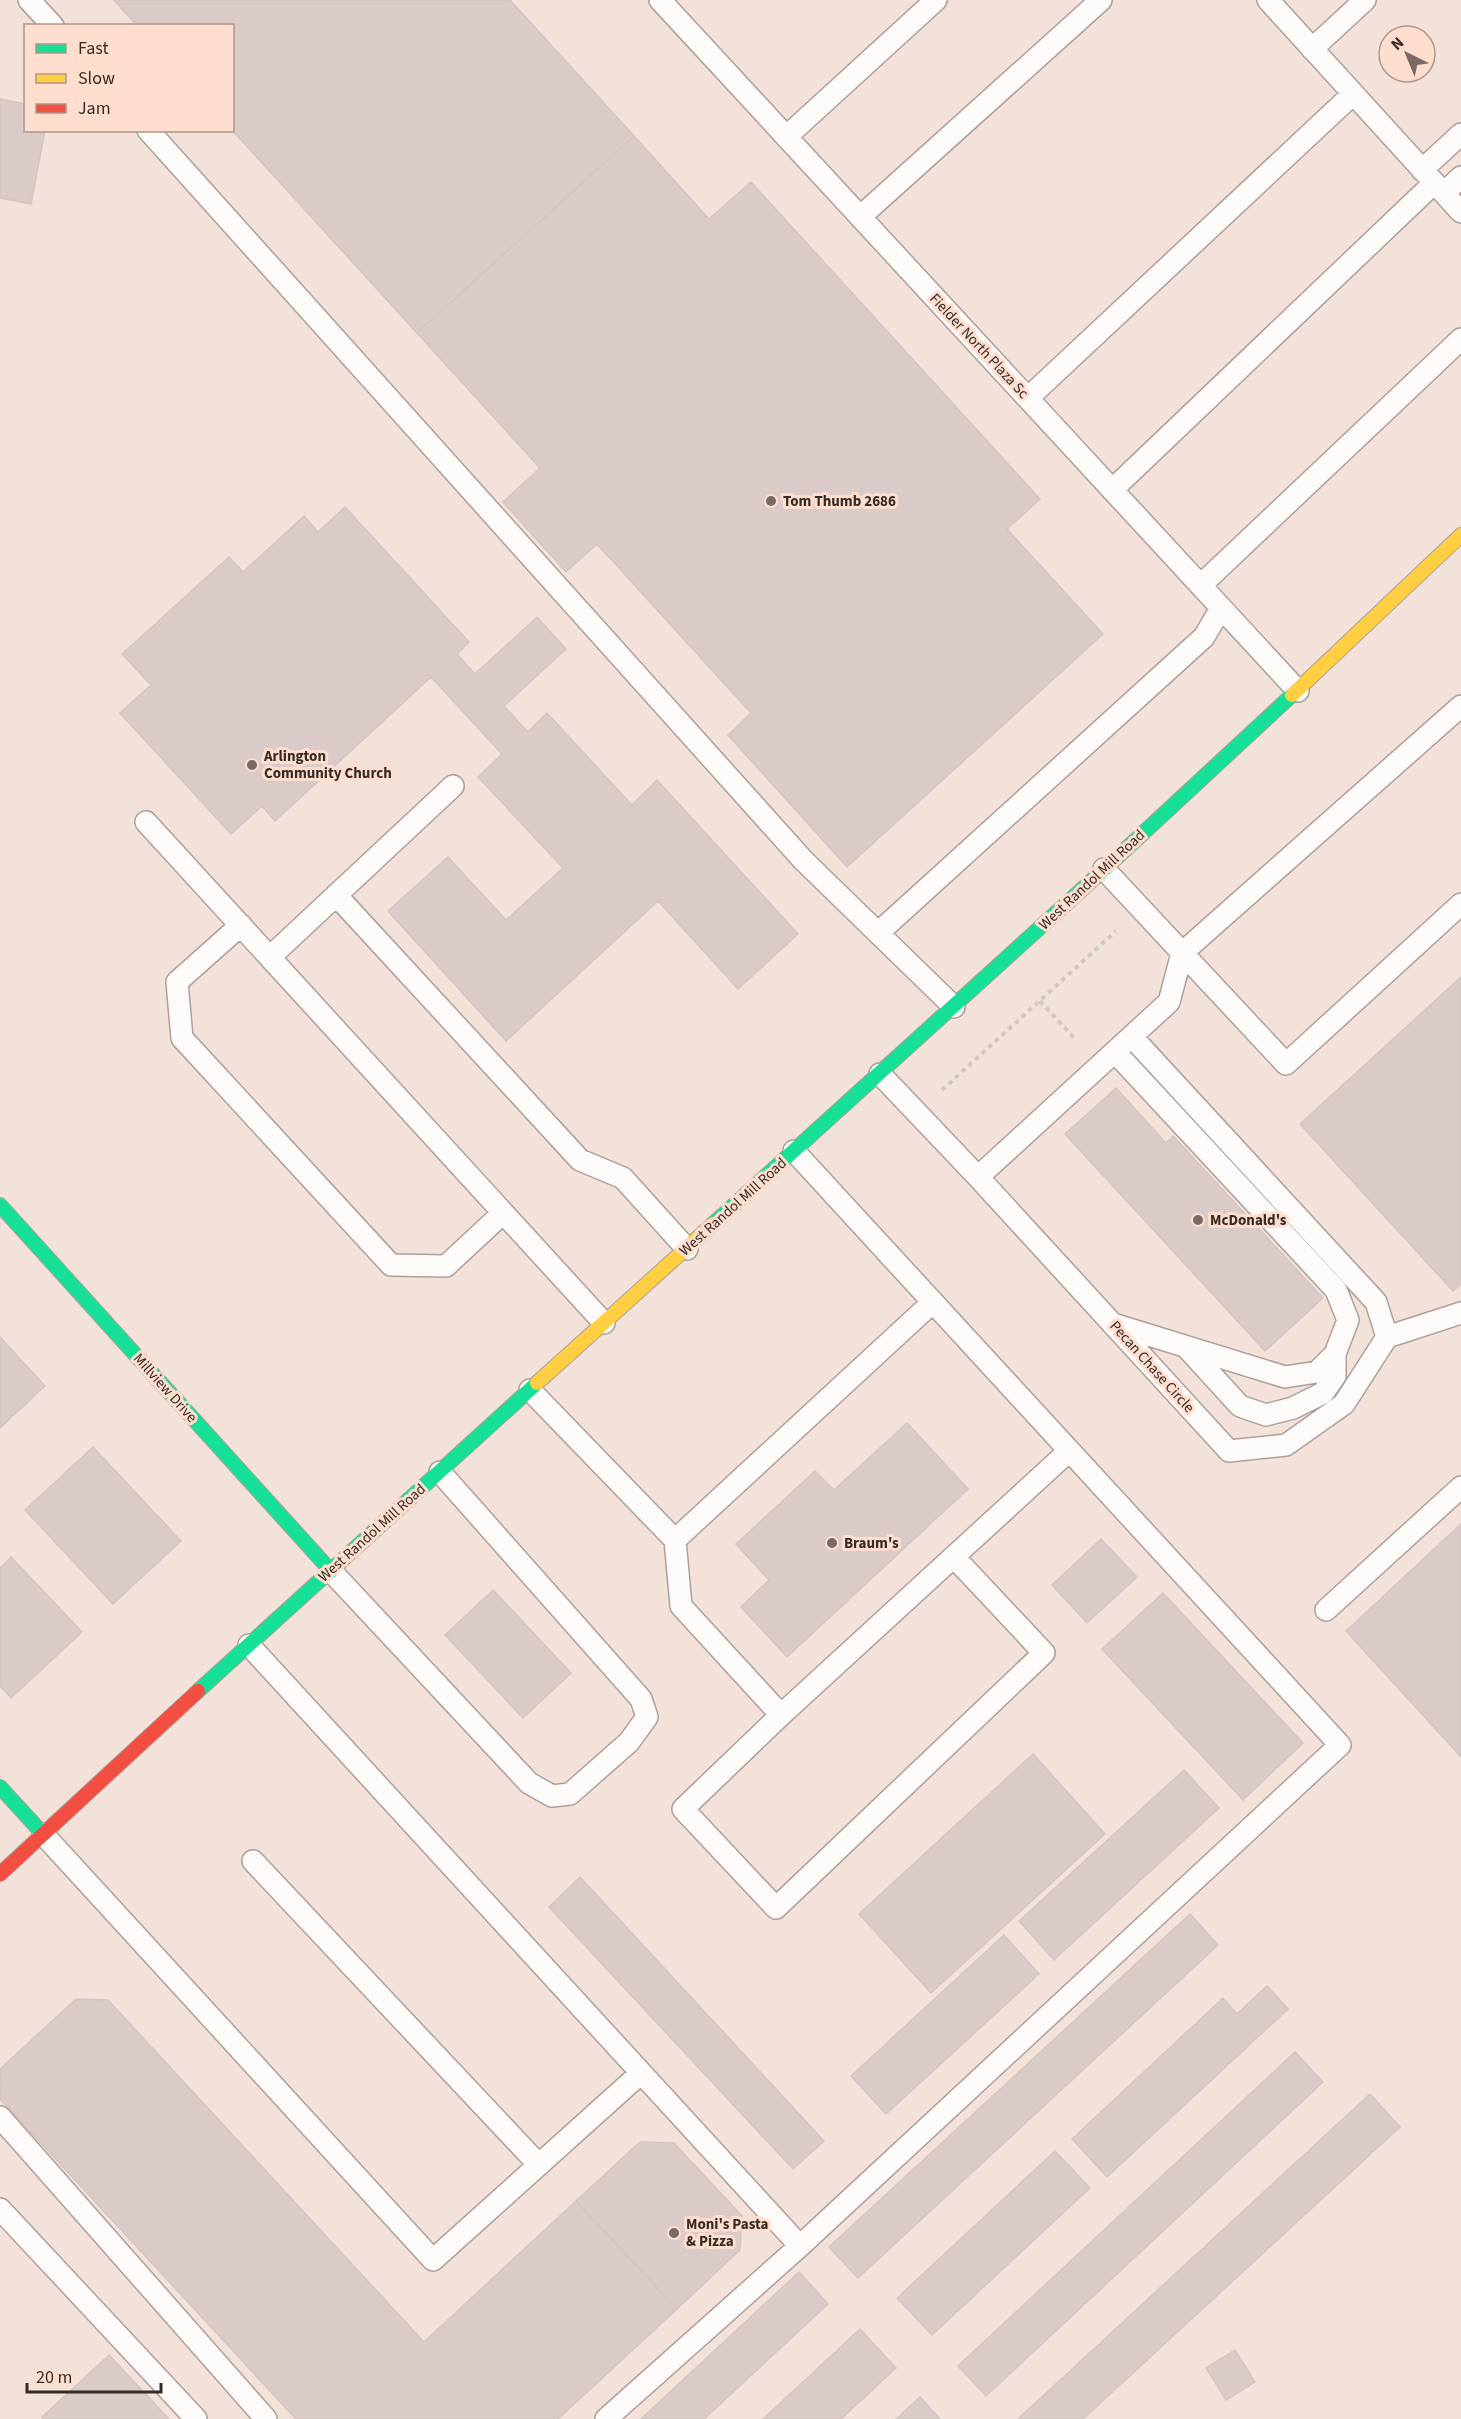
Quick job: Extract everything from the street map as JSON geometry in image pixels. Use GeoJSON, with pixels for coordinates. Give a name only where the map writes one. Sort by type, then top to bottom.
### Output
{"type":"FeatureCollection","features":[{"type":"Feature","properties":{"kind":"main road","name":"West Randol Mill Road"},"geometry":{"type":"LineString","coordinates":[[0,1874],[249,1645],[954,1007],[1298,691],[1461,535]]}},
{"type":"Feature","properties":{"kind":"main road","name":"Millview Drive"},"geometry":{"type":"LineString","coordinates":[[0,1205],[331,1571]]}},
{"type":"Feature","properties":{"kind":"main road"},"geometry":{"type":"LineString","coordinates":[[0,1787],[43,1834]]}},
{"type":"Feature","properties":{"kind":"lane"},"geometry":{"type":"LineString","coordinates":[[29,0],[51,24]]}},
{"type":"Feature","properties":{"kind":"lane","name":"Fielder North Plaza Sc"},"geometry":{"type":"LineString","coordinates":[[660,0],[1298,691]]}},
{"type":"Feature","properties":{"kind":"lane"},"geometry":{"type":"LineString","coordinates":[[786,137],[936,0]]}},
{"type":"Feature","properties":{"kind":"lane"},"geometry":{"type":"LineString","coordinates":[[860,217],[1101,0]]}},
{"type":"Feature","properties":{"kind":"lane"},"geometry":{"type":"LineString","coordinates":[[1268,0],[1461,212]]}},
{"type":"Feature","properties":{"kind":"lane"},"geometry":{"type":"LineString","coordinates":[[1312,49],[1365,0]]}},
{"type":"Feature","properties":{"kind":"lane"},"geometry":{"type":"LineString","coordinates":[[1028,398],[1353,94]]}},
{"type":"Feature","properties":{"kind":"lane"},"geometry":{"type":"LineString","coordinates":[[150,132],[803,860],[954,1007]]}},
{"type":"Feature","properties":{"kind":"lane"},"geometry":{"type":"LineString","coordinates":[[1112,490],[1433,182],[1461,134]]}},
{"type":"Feature","properties":{"kind":"lane"},"geometry":{"type":"LineString","coordinates":[[1433,182],[1461,177]]}},
{"type":"Feature","properties":{"kind":"lane"},"geometry":{"type":"LineString","coordinates":[[1201,585],[1461,339]]}},
{"type":"Feature","properties":{"kind":"lane"},"geometry":{"type":"LineString","coordinates":[[878,933],[1204,637],[1221,608]]}},
{"type":"Feature","properties":{"kind":"lane"},"geometry":{"type":"LineString","coordinates":[[978,1177],[1169,1002],[1182,953],[1461,706]]}},
{"type":"Feature","properties":{"kind":"lane"},"geometry":{"type":"LineString","coordinates":[[270,957],[453,786]]}},
{"type":"Feature","properties":{"kind":"lane"},"geometry":{"type":"LineString","coordinates":[[146,822],[604,1323]]}},
{"type":"Feature","properties":{"kind":"lane"},"geometry":{"type":"LineString","coordinates":[[1104,869],[1286,1064],[1461,904]]}},
{"type":"Feature","properties":{"kind":"lane"},"geometry":{"type":"LineString","coordinates":[[336,896],[580,1160],[623,1178],[687,1248]]}},
{"type":"Feature","properties":{"kind":"lane"},"geometry":{"type":"LineString","coordinates":[[241,925],[177,982],[182,1038],[391,1265],[446,1266],[503,1212]]}},
{"type":"Feature","properties":{"kind":"lane"},"geometry":{"type":"LineString","coordinates":[[1132,1037],[1376,1302],[1388,1337],[1461,1313]]}},
{"type":"Feature","properties":{"kind":"lane"},"geometry":{"type":"LineString","coordinates":[[1115,1052],[1336,1290],[1348,1320],[1335,1354],[1335,1376],[1323,1393],[1293,1408],[1266,1415],[1240,1406],[1187,1347]]}},
{"type":"Feature","properties":{"kind":"lane","name":"Pecan Chase Circle"},"geometry":{"type":"LineString","coordinates":[[880,1074],[978,1177],[1228,1451],[1286,1445],[1344,1404],[1388,1337]]}},
{"type":"Feature","properties":{"kind":"lane"},"geometry":{"type":"LineString","coordinates":[[606,2419],[800,2246],[1340,1745],[794,1151]]}},
{"type":"Feature","properties":{"kind":"lane"},"geometry":{"type":"LineString","coordinates":[[675,1540],[933,1302]]}},
{"type":"Feature","properties":{"kind":"lane"},"geometry":{"type":"LineString","coordinates":[[1113,1324],[1285,1377],[1317,1372],[1335,1354]]}},
{"type":"Feature","properties":{"kind":"lane"},"geometry":{"type":"LineString","coordinates":[[530,1390],[675,1540],[681,1606],[781,1716]]}},
{"type":"Feature","properties":{"kind":"lane"},"geometry":{"type":"LineString","coordinates":[[954,1557],[1044,1653],[776,1908],[683,1809],[781,1716],[1069,1451]]}},
{"type":"Feature","properties":{"kind":"lane"},"geometry":{"type":"LineString","coordinates":[[331,1571],[529,1783],[552,1796],[570,1794],[629,1742],[646,1717],[641,1699],[440,1472]]}},
{"type":"Feature","properties":{"kind":"lane"},"geometry":{"type":"LineString","coordinates":[[1326,1610],[1461,1487]]}},
{"type":"Feature","properties":{"kind":"lane"},"geometry":{"type":"LineString","coordinates":[[249,1645],[800,2246]]}},
{"type":"Feature","properties":{"kind":"lane"},"geometry":{"type":"LineString","coordinates":[[43,1834],[433,2260],[641,2073]]}},
{"type":"Feature","properties":{"kind":"lane"},"geometry":{"type":"LineString","coordinates":[[253,1861],[539,2165]]}},
{"type":"Feature","properties":{"kind":"lane"},"geometry":{"type":"LineString","coordinates":[[0,2117],[266,2419]]}},
{"type":"Feature","properties":{"kind":"lane"},"geometry":{"type":"LineString","coordinates":[[0,2209],[196,2419]]}},
{"type":"Feature","properties":{"kind":"path"},"geometry":{"type":"LineString","coordinates":[[918,1113],[1140,908]]}},
{"type":"Feature","properties":{"kind":"building"},"geometry":{"type":"Polygon","coordinates":[[[114,0],[510,0],[634,136],[417,333],[234,132],[234,24],[135,24],[114,0]]]}},
{"type":"Feature","properties":{"kind":"building"},"geometry":{"type":"Polygon","coordinates":[[[0,99],[24,104],[24,132],[45,132],[31,204],[0,198],[0,99]]]}},
{"type":"Feature","properties":{"kind":"building","name":"Tom Thumb 2686"},"geometry":{"type":"Polygon","coordinates":[[[634,136],[709,219],[751,182],[1040,499],[1007,529],[1103,634],[847,867],[728,735],[751,713],[597,544],[566,572],[503,502],[540,468],[417,333],[634,136]]]}},
{"type":"Feature","properties":{"kind":"building","name":"Arlington Community Church"},"geometry":{"type":"Polygon","coordinates":[[[345,507],[469,642],[457,654],[475,674],[537,617],[566,649],[504,706],[528,732],[547,713],[632,805],[657,780],[798,934],[738,989],[658,901],[506,1041],[388,911],[448,857],[506,920],[563,868],[478,777],[502,754],[431,677],[275,821],[262,806],[231,834],[120,713],[151,685],[122,654],[229,557],[243,572],[304,516],[318,532],[345,507]]]}},
{"type":"Feature","properties":{"kind":"building"},"geometry":{"type":"Polygon","coordinates":[[[1461,977],[1461,1284],[1453,1291],[1300,1124],[1461,977]]]}},
{"type":"Feature","properties":{"kind":"building","name":"McDonald's"},"geometry":{"type":"Polygon","coordinates":[[[1116,1088],[1166,1143],[1173,1136],[1323,1298],[1265,1351],[1065,1134],[1116,1088]]]}},
{"type":"Feature","properties":{"kind":"building"},"geometry":{"type":"Polygon","coordinates":[[[0,1337],[45,1386],[0,1428],[0,1337]]]}},
{"type":"Feature","properties":{"kind":"building"},"geometry":{"type":"Polygon","coordinates":[[[907,1423],[968,1489],[787,1657],[741,1607],[769,1580],[736,1544],[815,1471],[834,1490],[907,1423]]]}},
{"type":"Feature","properties":{"kind":"building"},"geometry":{"type":"Polygon","coordinates":[[[93,1447],[181,1541],[113,1604],[25,1510],[93,1447]]]}},
{"type":"Feature","properties":{"kind":"building"},"geometry":{"type":"Polygon","coordinates":[[[1461,1524],[1461,1757],[1346,1631],[1461,1524]]]}},
{"type":"Feature","properties":{"kind":"building"},"geometry":{"type":"Polygon","coordinates":[[[1101,1539],[1137,1577],[1087,1623],[1052,1585],[1101,1539]]]}},
{"type":"Feature","properties":{"kind":"building"},"geometry":{"type":"Polygon","coordinates":[[[11,1557],[82,1632],[11,1698],[0,1686],[0,1568],[11,1557]]]}},
{"type":"Feature","properties":{"kind":"building"},"geometry":{"type":"Polygon","coordinates":[[[493,1590],[571,1673],[523,1718],[445,1635],[493,1590]]]}},
{"type":"Feature","properties":{"kind":"building"},"geometry":{"type":"Polygon","coordinates":[[[1163,1593],[1303,1743],[1243,1800],[1102,1649],[1163,1593]]]}},
{"type":"Feature","properties":{"kind":"building"},"geometry":{"type":"Polygon","coordinates":[[[1033,1754],[1105,1834],[931,1993],[859,1914],[1033,1754]]]}},
{"type":"Feature","properties":{"kind":"building"},"geometry":{"type":"Polygon","coordinates":[[[1184,1770],[1219,1808],[1054,1960],[1019,1921],[1184,1770]]]}},
{"type":"Feature","properties":{"kind":"building"},"geometry":{"type":"Polygon","coordinates":[[[580,1877],[824,2141],[793,2169],[549,1907],[580,1877]]]}},
{"type":"Feature","properties":{"kind":"building"},"geometry":{"type":"Polygon","coordinates":[[[1190,1914],[1218,1945],[858,2278],[829,2247],[1190,1914]]]}},
{"type":"Feature","properties":{"kind":"building"},"geometry":{"type":"Polygon","coordinates":[[[1004,1935],[1039,1974],[886,2114],[851,2076],[1004,1935]]]}},
{"type":"Feature","properties":{"kind":"building"},"geometry":{"type":"Polygon","coordinates":[[[1267,1986],[1288,2009],[1107,2177],[1072,2139],[1223,1998],[1237,2014],[1267,1986]]]}},
{"type":"Feature","properties":{"kind":"building"},"geometry":{"type":"Polygon","coordinates":[[[76,1999],[108,2000],[424,2342],[576,2201],[677,2309],[558,2419],[296,2419],[0,2099],[1,2068],[76,1999]]]}},
{"type":"Feature","properties":{"kind":"building"},"geometry":{"type":"Polygon","coordinates":[[[1295,2052],[1323,2082],[986,2396],[958,2366],[1295,2052]]]}},
{"type":"Feature","properties":{"kind":"building"},"geometry":{"type":"Polygon","coordinates":[[[1370,2094],[1400,2127],[1083,2419],[1018,2419],[1370,2094]]]}},
{"type":"Feature","properties":{"kind":"building","name":"Moni's Pasta & Pizza"},"geometry":{"type":"Polygon","coordinates":[[[640,2142],[674,2143],[742,2216],[740,2250],[677,2309],[576,2201],[640,2142]]]}},
{"type":"Feature","properties":{"kind":"building"},"geometry":{"type":"Polygon","coordinates":[[[1055,2151],[1090,2188],[932,2335],[897,2298],[1055,2151]]]}},
{"type":"Feature","properties":{"kind":"building"},"geometry":{"type":"Polygon","coordinates":[[[799,2272],[828,2304],[704,2419],[641,2419],[799,2272]]]}},
{"type":"Feature","properties":{"kind":"building"},"geometry":{"type":"Polygon","coordinates":[[[860,2329],[896,2368],[841,2419],[763,2419],[860,2329]]]}},
{"type":"Feature","properties":{"kind":"building"},"geometry":{"type":"Polygon","coordinates":[[[1235,2350],[1255,2382],[1226,2400],[1206,2368],[1235,2350]]]}},
{"type":"Feature","properties":{"kind":"building"},"geometry":{"type":"Polygon","coordinates":[[[109,2355],[169,2419],[44,2419],[42,2417],[109,2355]]]}},
{"type":"Feature","properties":{"kind":"building"},"geometry":{"type":"Polygon","coordinates":[[[920,2397],[940,2419],[896,2419],[920,2397]]]}},
{"type":"Feature","properties":{"kind":"traffic: fast"},"geometry":{"type":"LineString","coordinates":[[713,1224],[1099,874],[1292,695]]}},
{"type":"Feature","properties":{"kind":"traffic: fast"},"geometry":{"type":"LineString","coordinates":[[0,1205],[331,1571]]}},
{"type":"Feature","properties":{"kind":"traffic: fast"},"geometry":{"type":"LineString","coordinates":[[198,1691],[537,1383]]}},
{"type":"Feature","properties":{"kind":"traffic: fast"},"geometry":{"type":"LineString","coordinates":[[0,1787],[43,1834]]}},
{"type":"Feature","properties":{"kind":"traffic: slow"},"geometry":{"type":"LineString","coordinates":[[1292,695],[1461,535]]}},
{"type":"Feature","properties":{"kind":"traffic: slow"},"geometry":{"type":"LineString","coordinates":[[537,1383],[713,1224]]}},
{"type":"Feature","properties":{"kind":"traffic: jam"},"geometry":{"type":"LineString","coordinates":[[0,1874],[198,1691]]}},
{"type":"Feature","properties":{"kind":"place","name":"Tom Thumb 2686"},"geometry":{"type":"Point","coordinates":[771,501]}},
{"type":"Feature","properties":{"kind":"place","name":"Arlington Community Church"},"geometry":{"type":"Point","coordinates":[252,765]}},
{"type":"Feature","properties":{"kind":"place","name":"McDonald's"},"geometry":{"type":"Point","coordinates":[1198,1220]}},
{"type":"Feature","properties":{"kind":"place","name":"Braum's"},"geometry":{"type":"Point","coordinates":[832,1543]}},
{"type":"Feature","properties":{"kind":"place","name":"Moni's Pasta & Pizza"},"geometry":{"type":"Point","coordinates":[674,2233]}}]}
